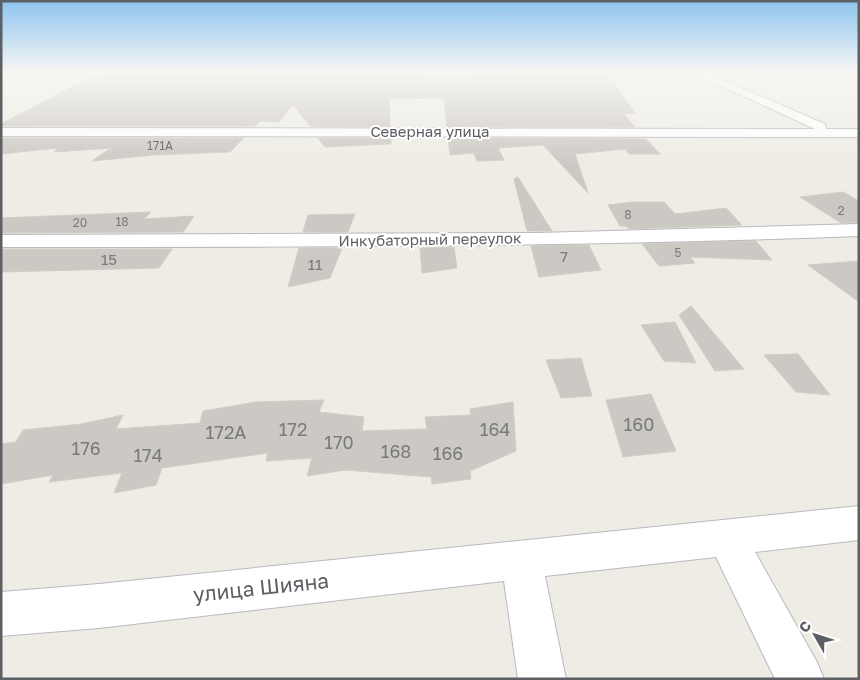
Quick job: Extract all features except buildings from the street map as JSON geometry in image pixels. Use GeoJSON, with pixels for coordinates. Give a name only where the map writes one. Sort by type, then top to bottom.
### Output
{"type":"FeatureCollection","features":[{"type":"Feature","properties":{"kind":"street"},"geometry":{"type":"LineString","coordinates":[[767,103],[859,144]]}},
{"type":"Feature","properties":{"kind":"street","name":"Северная улица"},"geometry":{"type":"LineString","coordinates":[[1,132],[832,131],[859,133]]}},
{"type":"Feature","properties":{"kind":"street","name":"Инкубаторный переулок"},"geometry":{"type":"LineString","coordinates":[[1,241],[395,242],[748,235],[859,230]]}},
{"type":"Feature","properties":{"kind":"street","name":"улица Шияна"},"geometry":{"type":"LineString","coordinates":[[1,614],[859,523]]}},
{"type":"Feature","properties":{"kind":"street"},"geometry":{"type":"LineString","coordinates":[[726,537],[800,679]]}},
{"type":"Feature","properties":{"kind":"street"},"geometry":{"type":"LineString","coordinates":[[521,559],[542,679]]}}]}
